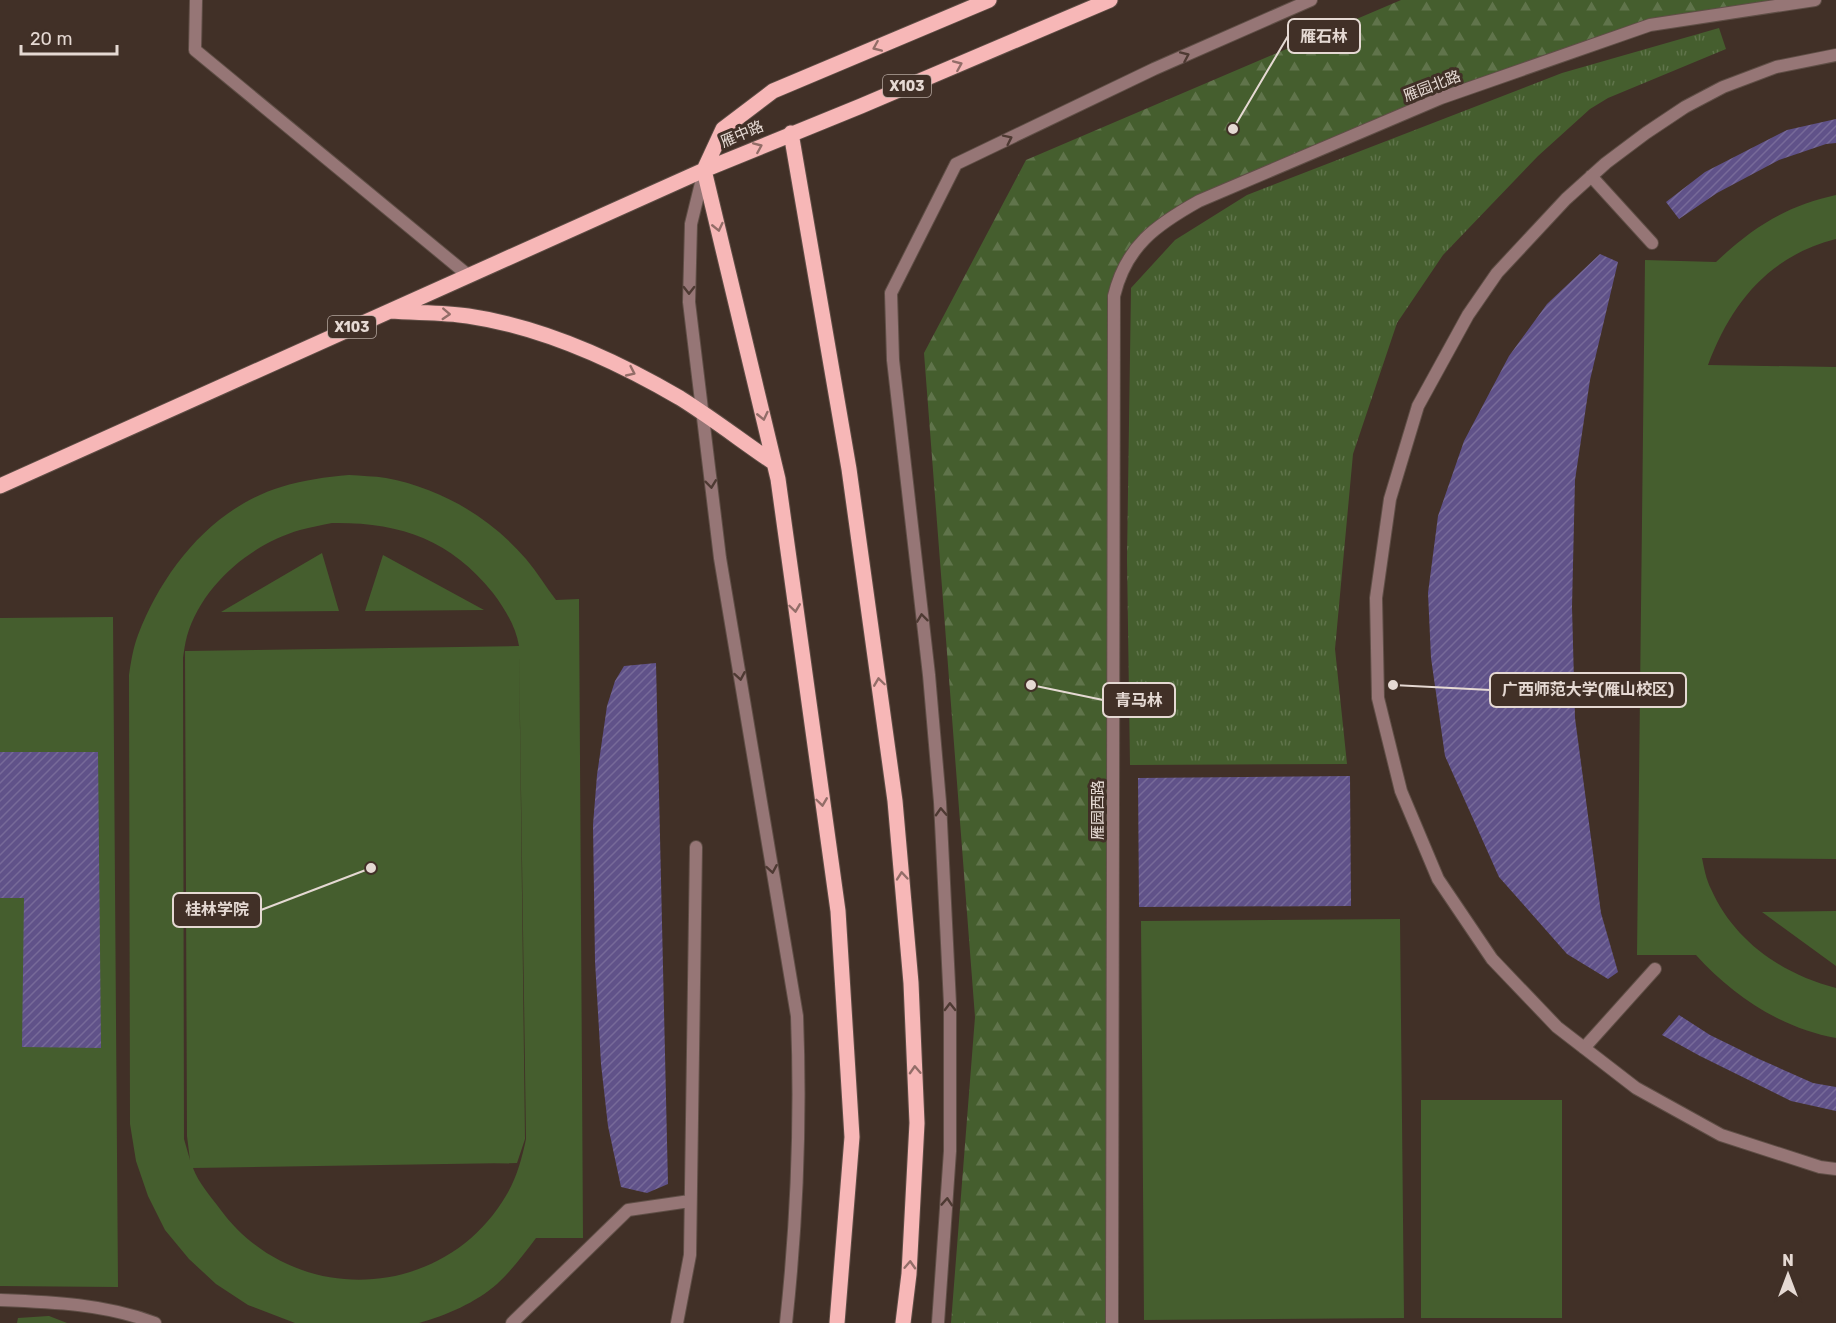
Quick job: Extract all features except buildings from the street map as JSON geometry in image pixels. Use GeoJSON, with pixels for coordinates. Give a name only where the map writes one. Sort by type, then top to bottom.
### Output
{"type":"FeatureCollection","features":[{"type":"Feature","properties":{"kind":"main road","name":"雁中路"},"geometry":{"type":"LineString","coordinates":[[704,170],[723,129],[773,91],[989,0]]}},
{"type":"Feature","properties":{"kind":"main road","name":"雁中路"},"geometry":{"type":"LineString","coordinates":[[704,170],[1110,0]]}},
{"type":"Feature","properties":{"kind":"main road"},"geometry":{"type":"LineString","coordinates":[[791,133],[849,469],[895,801],[911,983],[917,1123],[909,1274],[903,1323]]}},
{"type":"Feature","properties":{"kind":"main road","name":"X103"},"geometry":{"type":"LineString","coordinates":[[0,486],[704,170]]}},
{"type":"Feature","properties":{"kind":"main road"},"geometry":{"type":"LineString","coordinates":[[704,170],[778,479],[838,911],[852,1137],[837,1323]]}},
{"type":"Feature","properties":{"kind":"main road"},"geometry":{"type":"LineString","coordinates":[[387,311],[467,315],[520,327],[570,344],[646,379],[682,400],[774,463]]}},
{"type":"Feature","properties":{"kind":"street"},"geometry":{"type":"LineString","coordinates":[[196,0],[195,50],[468,276]]}},
{"type":"Feature","properties":{"kind":"street"},"geometry":{"type":"LineString","coordinates":[[938,1323],[950,1151],[950,1004],[937,768],[929,675],[893,360],[891,293],[956,164],[1154,69],[1311,0]]}},
{"type":"Feature","properties":{"kind":"street","name":"雁园北路"},"geometry":{"type":"LineString","coordinates":[[1114,296],[1118,278],[1127,259],[1141,242],[1171,216],[1199,201],[1419,107],[1650,25],[1815,0]]}},
{"type":"Feature","properties":{"kind":"street"},"geometry":{"type":"LineString","coordinates":[[1836,55],[1776,67],[1723,87],[1686,107],[1646,133],[1591,176],[1559,206],[1497,273],[1468,315],[1418,406],[1390,499],[1376,598],[1378,698],[1401,791],[1438,879],[1492,959],[1557,1027],[1636,1088],[1721,1135],[1820,1167],[1836,1169]]}},
{"type":"Feature","properties":{"kind":"street"},"geometry":{"type":"LineString","coordinates":[[704,170],[691,224],[689,302],[720,558],[797,1016],[800,1079],[794,1245],[786,1323]]}},
{"type":"Feature","properties":{"kind":"street"},"geometry":{"type":"LineString","coordinates":[[1591,176],[1652,243]]}},
{"type":"Feature","properties":{"kind":"street","name":"雁园西路"},"geometry":{"type":"LineString","coordinates":[[1112,1323],[1114,296]]}},
{"type":"Feature","properties":{"kind":"street"},"geometry":{"type":"LineString","coordinates":[[677,1323],[690,1255],[696,847]]}},
{"type":"Feature","properties":{"kind":"street"},"geometry":{"type":"LineString","coordinates":[[1584,1048],[1655,969]]}},
{"type":"Feature","properties":{"kind":"street"},"geometry":{"type":"LineString","coordinates":[[512,1323],[628,1210],[690,1201]]}},
{"type":"Feature","properties":{"kind":"street"},"geometry":{"type":"LineString","coordinates":[[0,1300],[75,1304],[136,1316],[155,1323]]}},
{"type":"Feature","properties":{"kind":"green space"},"geometry":{"type":"Polygon","coordinates":[[[1401,0],[1815,0],[1650,25],[1441,98],[1171,216],[1118,278],[1112,1323],[951,1323],[975,1017],[924,353],[1026,160],[1401,0]]]}},
{"type":"Feature","properties":{"kind":"green space"},"geometry":{"type":"Polygon","coordinates":[[[1719,28],[1726,49],[1608,98],[1590,109],[1538,156],[1443,255],[1397,323],[1353,454],[1335,649],[1347,764],[1130,765],[1127,559],[1131,288],[1175,240],[1247,195],[1562,73],[1719,28]]]}},
{"type":"Feature","properties":{"kind":"green space"},"geometry":{"type":"Polygon","coordinates":[[[1836,195],[1836,239],[1791,257],[1756,285],[1728,322],[1708,365],[1836,367],[1836,859],[1702,858],[1711,889],[1721,908],[1746,939],[1762,953],[1797,974],[1836,988],[1836,1038],[1796,1027],[1759,1008],[1726,984],[1696,955],[1637,955],[1645,260],[1716,262],[1743,238],[1771,219],[1801,205],[1836,195]]]}},
{"type":"Feature","properties":{"kind":"green space"},"geometry":{"type":"Polygon","coordinates":[[[349,475],[386,478],[406,483],[426,489],[463,506],[497,530],[512,544],[556,600],[579,599],[583,1238],[536,1238],[508,1273],[489,1291],[460,1308],[419,1323],[295,1323],[248,1305],[216,1284],[189,1259],[165,1230],[148,1196],[136,1161],[130,1124],[129,675],[136,640],[161,587],[193,544],[212,526],[233,510],[256,497],[281,487],[315,479],[349,475]],[[332,523],[282,536],[247,556],[216,584],[204,600],[187,636],[183,658],[184,1139],[190,1160],[187,1136],[185,651],[519,646],[509,618],[493,593],[476,574],[441,547],[401,530],[332,523]],[[519,649],[525,1139],[517,1163],[193,1168],[201,1184],[220,1209],[251,1241],[287,1264],[327,1277],[368,1280],[408,1273],[446,1256],[480,1230],[507,1194],[516,1174],[526,1139],[519,649]]]}},
{"type":"Feature","properties":{"kind":"green space"},"geometry":{"type":"Polygon","coordinates":[[[322,553],[339,611],[221,612],[322,553]]]}},
{"type":"Feature","properties":{"kind":"green space"},"geometry":{"type":"Polygon","coordinates":[[[383,555],[484,610],[365,611],[383,555]]]}},
{"type":"Feature","properties":{"kind":"green space"},"geometry":{"type":"Polygon","coordinates":[[[113,617],[118,1287],[0,1286],[0,618],[113,617]]]}},
{"type":"Feature","properties":{"kind":"green space"},"geometry":{"type":"Polygon","coordinates":[[[1836,911],[1836,966],[1762,912],[1836,911]]]}},
{"type":"Feature","properties":{"kind":"green space"},"geometry":{"type":"Polygon","coordinates":[[[1400,919],[1404,1318],[1144,1320],[1141,921],[1400,919]]]}},
{"type":"Feature","properties":{"kind":"green space"},"geometry":{"type":"Polygon","coordinates":[[[1421,1100],[1562,1100],[1562,1318],[1421,1318],[1421,1100]]]}},
{"type":"Feature","properties":{"kind":"green space"},"geometry":{"type":"Polygon","coordinates":[[[49,1316],[67,1323],[17,1323],[18,1318],[49,1316]]]}},
{"type":"Feature","properties":{"kind":"place","name":"雁石林"},"geometry":{"type":"Point","coordinates":[1233,129]}},
{"type":"Feature","properties":{"kind":"place","name":"青马林"},"geometry":{"type":"Point","coordinates":[1031,685]}},
{"type":"Feature","properties":{"kind":"place","name":"广西师范大学(雁山校区)"},"geometry":{"type":"Point","coordinates":[1393,685]}},
{"type":"Feature","properties":{"kind":"place","name":"桂林学院"},"geometry":{"type":"Point","coordinates":[371,868]}}]}
